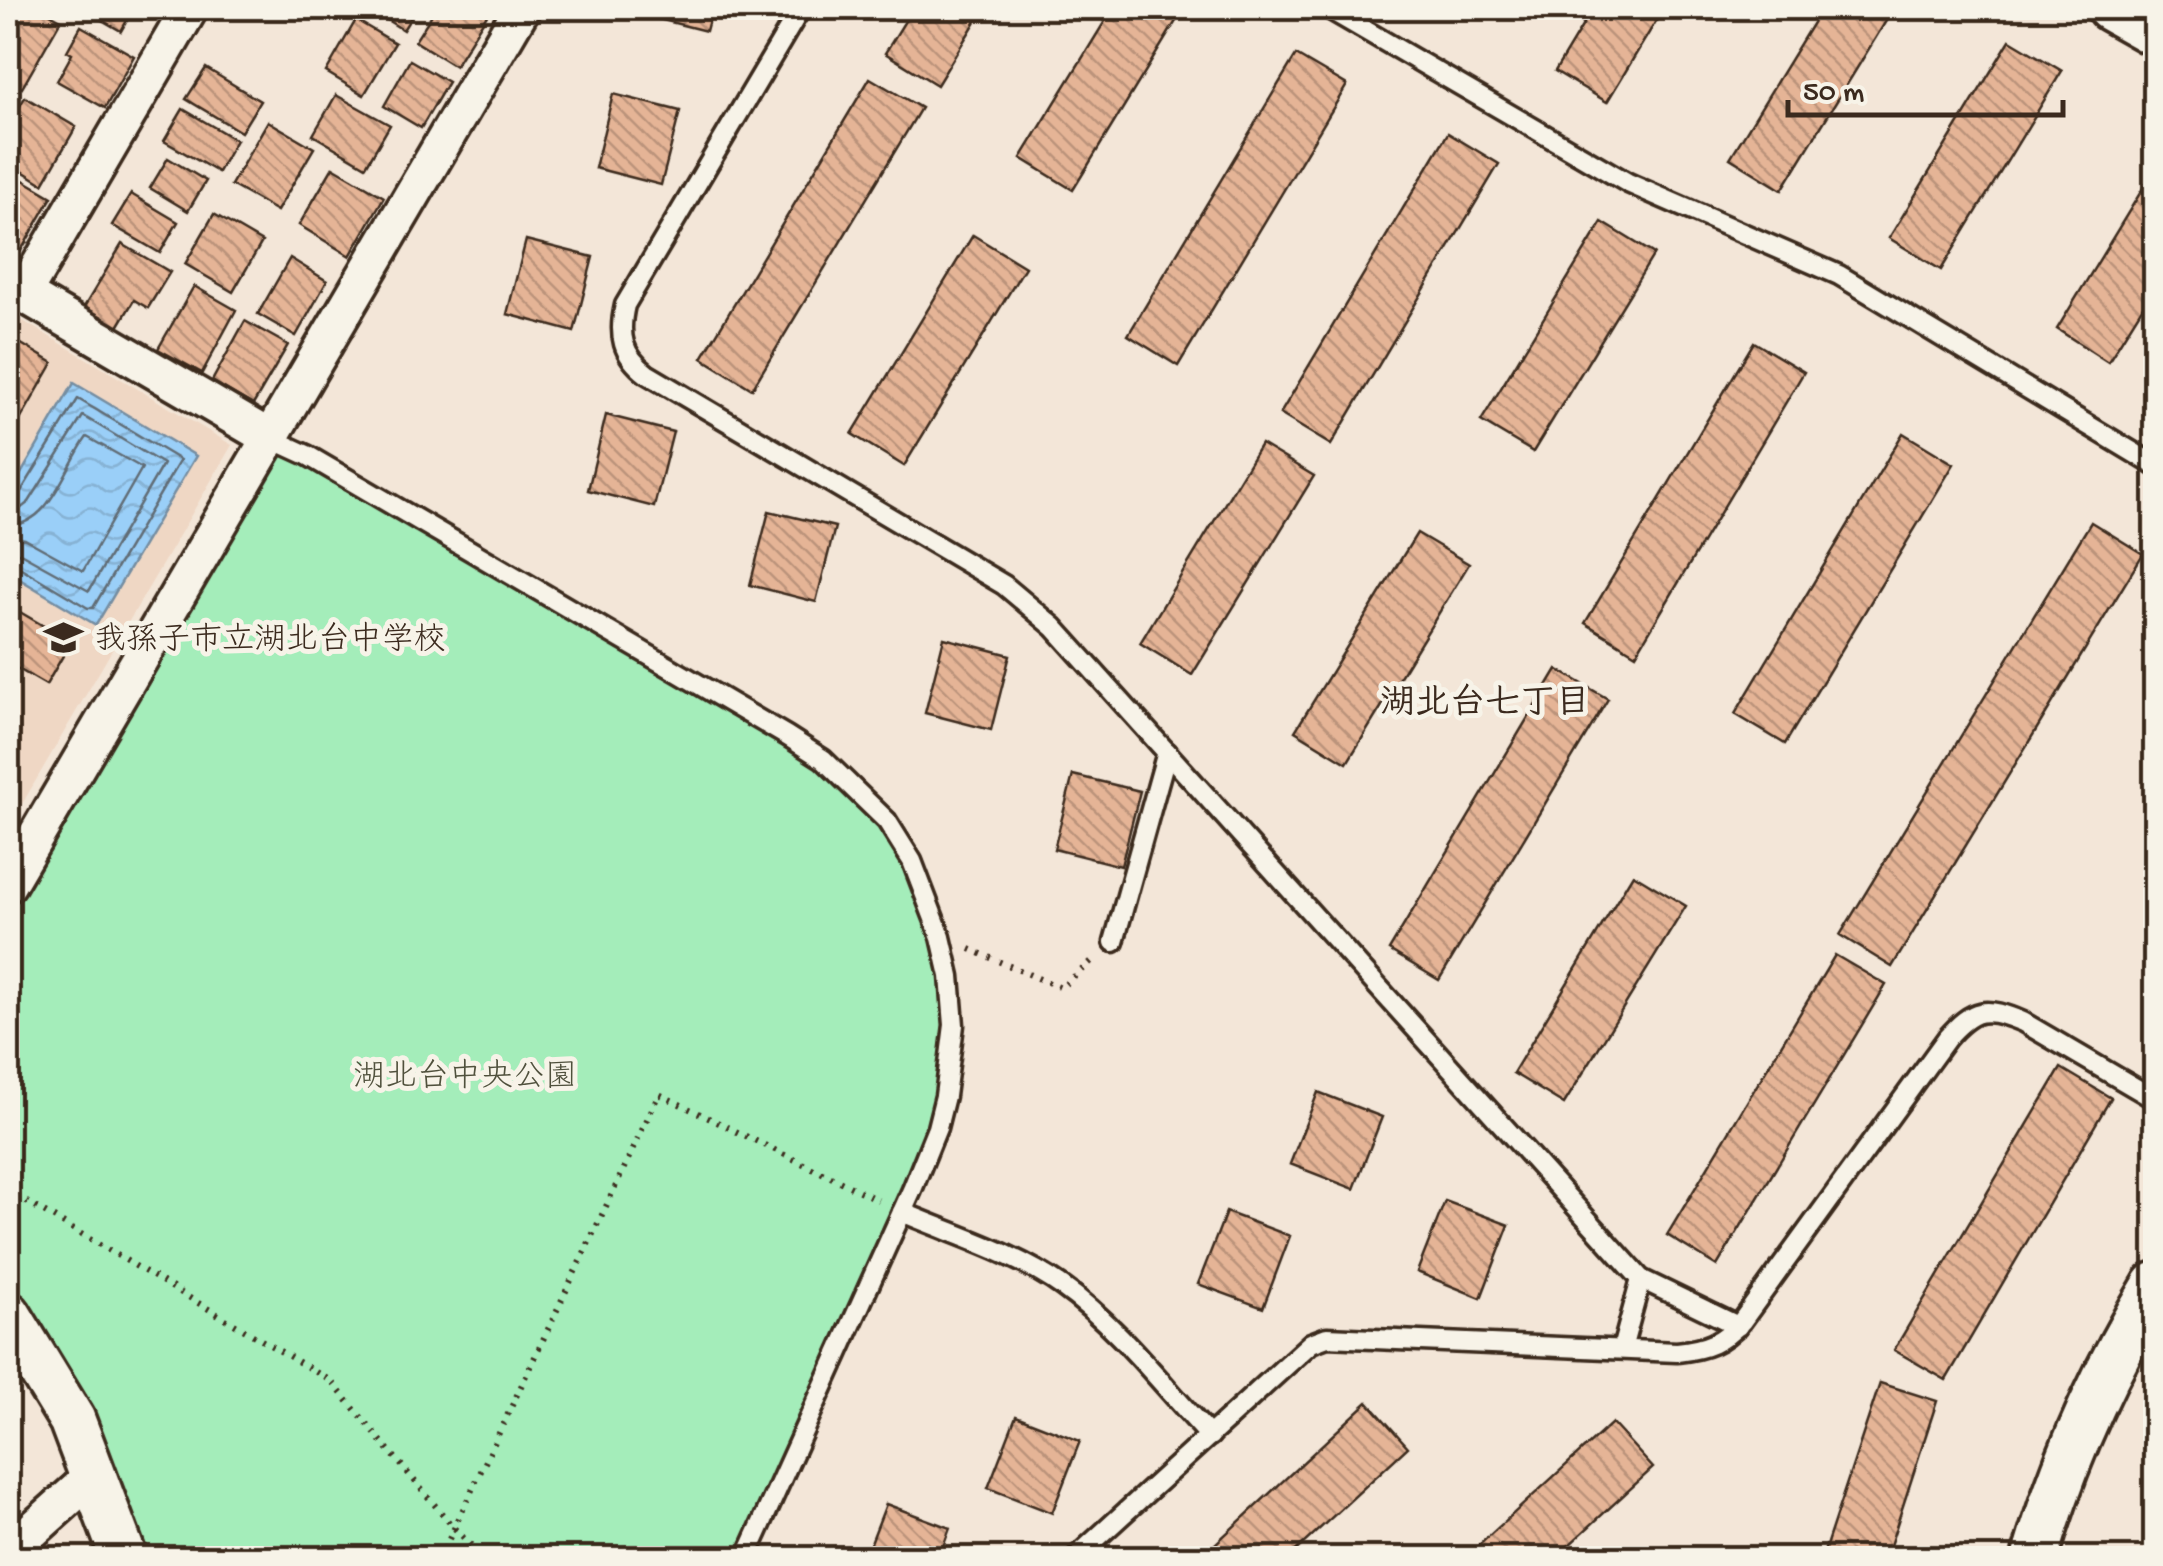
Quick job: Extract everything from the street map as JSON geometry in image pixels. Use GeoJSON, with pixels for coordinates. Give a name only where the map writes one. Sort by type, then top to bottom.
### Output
{"type":"FeatureCollection","features":[{"type":"Feature","properties":{"kind":"street"},"geometry":{"type":"LineString","coordinates":[[190,8],[15,289],[270,438]]}},
{"type":"Feature","properties":{"kind":"street"},"geometry":{"type":"LineString","coordinates":[[8,884],[522,8]]}},
{"type":"Feature","properties":{"kind":"street"},"geometry":{"type":"LineString","coordinates":[[2110,8],[2156,34]]}},
{"type":"Feature","properties":{"kind":"street"},"geometry":{"type":"LineString","coordinates":[[2035,1558],[2048,1512],[2081,1429],[2122,1340],[2156,1285]]}},
{"type":"Feature","properties":{"kind":"street"},"geometry":{"type":"LineString","coordinates":[[8,1315],[72,1420],[124,1558]]}},
{"type":"Feature","properties":{"kind":"street"},"geometry":{"type":"LineString","coordinates":[[8,1552],[93,1476]]}},
{"type":"Feature","properties":{"kind":"lane"},"geometry":{"type":"LineString","coordinates":[[802,8],[624,305],[620,324],[629,360],[1004,586],[1054,627],[1641,1279],[1738,1326]]}},
{"type":"Feature","properties":{"kind":"lane"},"geometry":{"type":"LineString","coordinates":[[1326,8],[1628,184],[1839,275],[2156,466]]}},
{"type":"Feature","properties":{"kind":"lane"},"geometry":{"type":"LineString","coordinates":[[270,438],[307,455],[638,646],[823,759],[887,821],[912,861],[941,937],[950,976],[954,1025],[936,1128],[746,1558]]}},
{"type":"Feature","properties":{"kind":"lane"},"geometry":{"type":"LineString","coordinates":[[1114,942],[1166,752]]}},
{"type":"Feature","properties":{"kind":"lane"},"geometry":{"type":"LineString","coordinates":[[1075,1558],[1312,1343],[1327,1338],[1677,1352],[1707,1349],[1738,1326],[1964,1018],[1981,1011],[2003,1013],[2156,1100]]}},
{"type":"Feature","properties":{"kind":"lane"},"geometry":{"type":"LineString","coordinates":[[902,1212],[1029,1266],[1061,1285],[1094,1311],[1210,1436]]}},
{"type":"Feature","properties":{"kind":"lane"},"geometry":{"type":"LineString","coordinates":[[1622,1349],[1641,1279]]}},
{"type":"Feature","properties":{"kind":"path"},"geometry":{"type":"LineString","coordinates":[[941,937],[1061,988],[1114,942]]}},
{"type":"Feature","properties":{"kind":"path"},"geometry":{"type":"LineString","coordinates":[[440,1558],[659,1094],[902,1212]]}},
{"type":"Feature","properties":{"kind":"path"},"geometry":{"type":"LineString","coordinates":[[8,1191],[331,1381],[454,1528],[484,1558]]}},
{"type":"Feature","properties":{"kind":"shaded area","name":"我孫子市立湖北台中学校"},"geometry":{"type":"Polygon","coordinates":[[[8,312],[232,445],[8,828],[8,312]]]}},
{"type":"Feature","properties":{"kind":"green space","name":"湖北台中央公園"},"geometry":{"type":"Polygon","coordinates":[[[270,438],[787,736],[887,821],[950,976],[945,1096],[746,1558],[124,1558],[8,1315],[8,884],[270,438]]]}},
{"type":"Feature","properties":{"kind":"water"},"geometry":{"type":"Polygon","coordinates":[[[74,383],[196,456],[96,625],[8,572],[8,496],[74,383]]]}},
{"type":"Feature","properties":{"kind":"building"},"geometry":{"type":"Polygon","coordinates":[[[14,8],[39,8],[61,20],[22,88],[8,80],[8,20],[14,8]]]}},
{"type":"Feature","properties":{"kind":"building"},"geometry":{"type":"Polygon","coordinates":[[[81,8],[134,8],[121,31],[81,8]]]}},
{"type":"Feature","properties":{"kind":"building"},"geometry":{"type":"Polygon","coordinates":[[[368,8],[417,8],[403,30],[368,8]]]}},
{"type":"Feature","properties":{"kind":"building"},"geometry":{"type":"Polygon","coordinates":[[[436,8],[479,8],[488,13],[455,66],[415,41],[436,8]]]}},
{"type":"Feature","properties":{"kind":"building"},"geometry":{"type":"Polygon","coordinates":[[[641,8],[712,8],[706,31],[639,14],[641,8]]]}},
{"type":"Feature","properties":{"kind":"building"},"geometry":{"type":"Polygon","coordinates":[[[913,8],[984,8],[937,85],[885,53],[913,8]]]}},
{"type":"Feature","properties":{"kind":"building"},"geometry":{"type":"Polygon","coordinates":[[[1113,8],[1184,8],[1073,190],[1021,158],[1113,8]]]}},
{"type":"Feature","properties":{"kind":"building"},"geometry":{"type":"Polygon","coordinates":[[[1593,8],[1664,8],[1607,102],[1555,71],[1593,8]]]}},
{"type":"Feature","properties":{"kind":"building"},"geometry":{"type":"Polygon","coordinates":[[[1822,8],[1894,8],[1782,190],[1730,158],[1822,8]]]}},
{"type":"Feature","properties":{"kind":"building"},"geometry":{"type":"Polygon","coordinates":[[[356,20],[395,43],[364,95],[326,72],[356,20]]]}},
{"type":"Feature","properties":{"kind":"building"},"geometry":{"type":"Polygon","coordinates":[[[81,26],[134,56],[105,108],[57,81],[81,26]]]}},
{"type":"Feature","properties":{"kind":"building"},"geometry":{"type":"Polygon","coordinates":[[[2010,40],[2062,71],[1941,270],[1889,238],[2010,40]]]}},
{"type":"Feature","properties":{"kind":"building"},"geometry":{"type":"Polygon","coordinates":[[[1296,55],[1347,85],[1178,366],[1128,335],[1296,55]]]}},
{"type":"Feature","properties":{"kind":"building"},"geometry":{"type":"Polygon","coordinates":[[[410,60],[448,82],[421,128],[384,106],[410,60]]]}},
{"type":"Feature","properties":{"kind":"building"},"geometry":{"type":"Polygon","coordinates":[[[206,68],[260,101],[241,132],[186,99],[206,68]]]}},
{"type":"Feature","properties":{"kind":"building"},"geometry":{"type":"Polygon","coordinates":[[[870,78],[921,108],[752,389],[702,358],[870,78]]]}},
{"type":"Feature","properties":{"kind":"building"},"geometry":{"type":"Polygon","coordinates":[[[613,94],[680,111],[661,185],[595,168],[613,94]]]}},
{"type":"Feature","properties":{"kind":"building"},"geometry":{"type":"Polygon","coordinates":[[[336,95],[390,125],[366,166],[313,135],[336,95]]]}},
{"type":"Feature","properties":{"kind":"building"},"geometry":{"type":"Polygon","coordinates":[[[25,97],[76,127],[43,184],[8,162],[8,127],[25,97]]]}},
{"type":"Feature","properties":{"kind":"building"},"geometry":{"type":"Polygon","coordinates":[[[183,109],[236,140],[218,172],[164,141],[183,109]]]}},
{"type":"Feature","properties":{"kind":"building"},"geometry":{"type":"Polygon","coordinates":[[[268,121],[314,148],[277,211],[231,185],[268,121]]]}},
{"type":"Feature","properties":{"kind":"building"},"geometry":{"type":"Polygon","coordinates":[[[1448,133],[1499,164],[1331,445],[1280,414],[1448,133]]]}},
{"type":"Feature","properties":{"kind":"building"},"geometry":{"type":"Polygon","coordinates":[[[168,158],[206,181],[188,211],[150,188],[168,158]]]}},
{"type":"Feature","properties":{"kind":"building"},"geometry":{"type":"Polygon","coordinates":[[[333,167],[384,197],[350,256],[299,225],[333,167]]]}},
{"type":"Feature","properties":{"kind":"building"},"geometry":{"type":"Polygon","coordinates":[[[2156,167],[2156,285],[2108,362],[2057,329],[2156,167]]]}},
{"type":"Feature","properties":{"kind":"building"},"geometry":{"type":"Polygon","coordinates":[[[8,171],[52,197],[11,268],[8,266],[8,171]]]}},
{"type":"Feature","properties":{"kind":"building"},"geometry":{"type":"Polygon","coordinates":[[[131,194],[178,222],[160,253],[112,225],[131,194]]]}},
{"type":"Feature","properties":{"kind":"building"},"geometry":{"type":"Polygon","coordinates":[[[214,214],[262,242],[233,292],[185,264],[214,214]]]}},
{"type":"Feature","properties":{"kind":"building"},"geometry":{"type":"Polygon","coordinates":[[[1602,222],[1654,254],[1533,452],[1481,421],[1602,222]]]}},
{"type":"Feature","properties":{"kind":"building"},"geometry":{"type":"Polygon","coordinates":[[[973,235],[1025,267],[904,466],[852,434],[973,235]]]}},
{"type":"Feature","properties":{"kind":"building"},"geometry":{"type":"Polygon","coordinates":[[[526,240],[593,257],[574,332],[507,314],[526,240]]]}},
{"type":"Feature","properties":{"kind":"building"},"geometry":{"type":"Polygon","coordinates":[[[122,244],[170,272],[148,308],[134,300],[118,327],[84,307],[122,244]]]}},
{"type":"Feature","properties":{"kind":"building"},"geometry":{"type":"Polygon","coordinates":[[[290,258],[327,281],[296,336],[258,314],[290,258]]]}},
{"type":"Feature","properties":{"kind":"building"},"geometry":{"type":"Polygon","coordinates":[[[194,286],[236,310],[202,373],[158,349],[194,286]]]}},
{"type":"Feature","properties":{"kind":"building"},"geometry":{"type":"Polygon","coordinates":[[[245,321],[288,345],[253,405],[212,381],[245,321]]]}},
{"type":"Feature","properties":{"kind":"building"},"geometry":{"type":"Polygon","coordinates":[[[8,336],[53,363],[8,441],[8,336]]]}},
{"type":"Feature","properties":{"kind":"building"},"geometry":{"type":"Polygon","coordinates":[[[1754,342],[1804,372],[1636,654],[1585,623],[1754,342]]]}},
{"type":"Feature","properties":{"kind":"building"},"geometry":{"type":"Polygon","coordinates":[[[606,415],[673,432],[654,507],[588,490],[606,415]]]}},
{"type":"Feature","properties":{"kind":"building"},"geometry":{"type":"Polygon","coordinates":[[[1903,433],[1954,464],[1785,744],[1735,714],[1903,433]]]}},
{"type":"Feature","properties":{"kind":"building"},"geometry":{"type":"Polygon","coordinates":[[[1261,444],[1314,476],[1192,675],[1140,643],[1261,444]]]}},
{"type":"Feature","properties":{"kind":"building"},"geometry":{"type":"Polygon","coordinates":[[[769,511],[835,527],[816,602],[750,585],[769,511]]]}},
{"type":"Feature","properties":{"kind":"building"},"geometry":{"type":"Polygon","coordinates":[[[2091,522],[2143,554],[1892,967],[1840,935],[2091,522]]]}},
{"type":"Feature","properties":{"kind":"building"},"geometry":{"type":"Polygon","coordinates":[[[1417,533],[1469,564],[1347,763],[1295,731],[1417,533]]]}},
{"type":"Feature","properties":{"kind":"building"},"geometry":{"type":"Polygon","coordinates":[[[8,605],[71,642],[46,685],[8,663],[8,605]]]}},
{"type":"Feature","properties":{"kind":"building"},"geometry":{"type":"Polygon","coordinates":[[[944,638],[1010,655],[991,730],[925,713],[944,638]]]}},
{"type":"Feature","properties":{"kind":"building"},"geometry":{"type":"Polygon","coordinates":[[[1557,669],[1608,699],[1439,980],[1389,950],[1557,669]]]}},
{"type":"Feature","properties":{"kind":"building"},"geometry":{"type":"Polygon","coordinates":[[[1073,775],[1140,791],[1121,866],[1054,849],[1073,775]]]}},
{"type":"Feature","properties":{"kind":"building"},"geometry":{"type":"Polygon","coordinates":[[[1633,874],[1686,906],[1564,1104],[1513,1073],[1633,874]]]}},
{"type":"Feature","properties":{"kind":"building"},"geometry":{"type":"Polygon","coordinates":[[[1835,955],[1886,985],[1717,1266],[1667,1235],[1835,955]]]}},
{"type":"Feature","properties":{"kind":"building"},"geometry":{"type":"Polygon","coordinates":[[[2061,1068],[2111,1098],[1946,1380],[1894,1350],[2061,1068]]]}},
{"type":"Feature","properties":{"kind":"building"},"geometry":{"type":"Polygon","coordinates":[[[1318,1092],[1382,1117],[1354,1189],[1290,1164],[1318,1092]]]}},
{"type":"Feature","properties":{"kind":"building"},"geometry":{"type":"Polygon","coordinates":[[[1445,1201],[1509,1225],[1481,1298],[1417,1272],[1445,1201]]]}},
{"type":"Feature","properties":{"kind":"building"},"geometry":{"type":"Polygon","coordinates":[[[1226,1212],[1290,1236],[1263,1308],[1198,1284],[1226,1212]]]}},
{"type":"Feature","properties":{"kind":"building"},"geometry":{"type":"Polygon","coordinates":[[[1880,1383],[1937,1401],[1886,1558],[1822,1558],[1880,1383]]]}},
{"type":"Feature","properties":{"kind":"building"},"geometry":{"type":"Polygon","coordinates":[[[1368,1402],[1408,1447],[1288,1558],[1200,1558],[1368,1402]]]}},
{"type":"Feature","properties":{"kind":"building"},"geometry":{"type":"Polygon","coordinates":[[[1016,1416],[1080,1441],[1052,1513],[988,1488],[1016,1416]]]}},
{"type":"Feature","properties":{"kind":"building"},"geometry":{"type":"Polygon","coordinates":[[[1612,1423],[1653,1468],[1555,1558],[1465,1558],[1612,1423]]]}},
{"type":"Feature","properties":{"kind":"building"},"geometry":{"type":"Polygon","coordinates":[[[886,1504],[950,1528],[939,1558],[865,1558],[886,1504]]]}},
{"type":"Feature","properties":{"kind":"place","name":"我孫子市立湖北台中学校"},"geometry":{"type":"Point","coordinates":[64,637]}},
{"type":"Feature","properties":{"kind":"district","name":"湖北台七丁目"},"geometry":{"type":"Point","coordinates":[1485,700]}}]}
